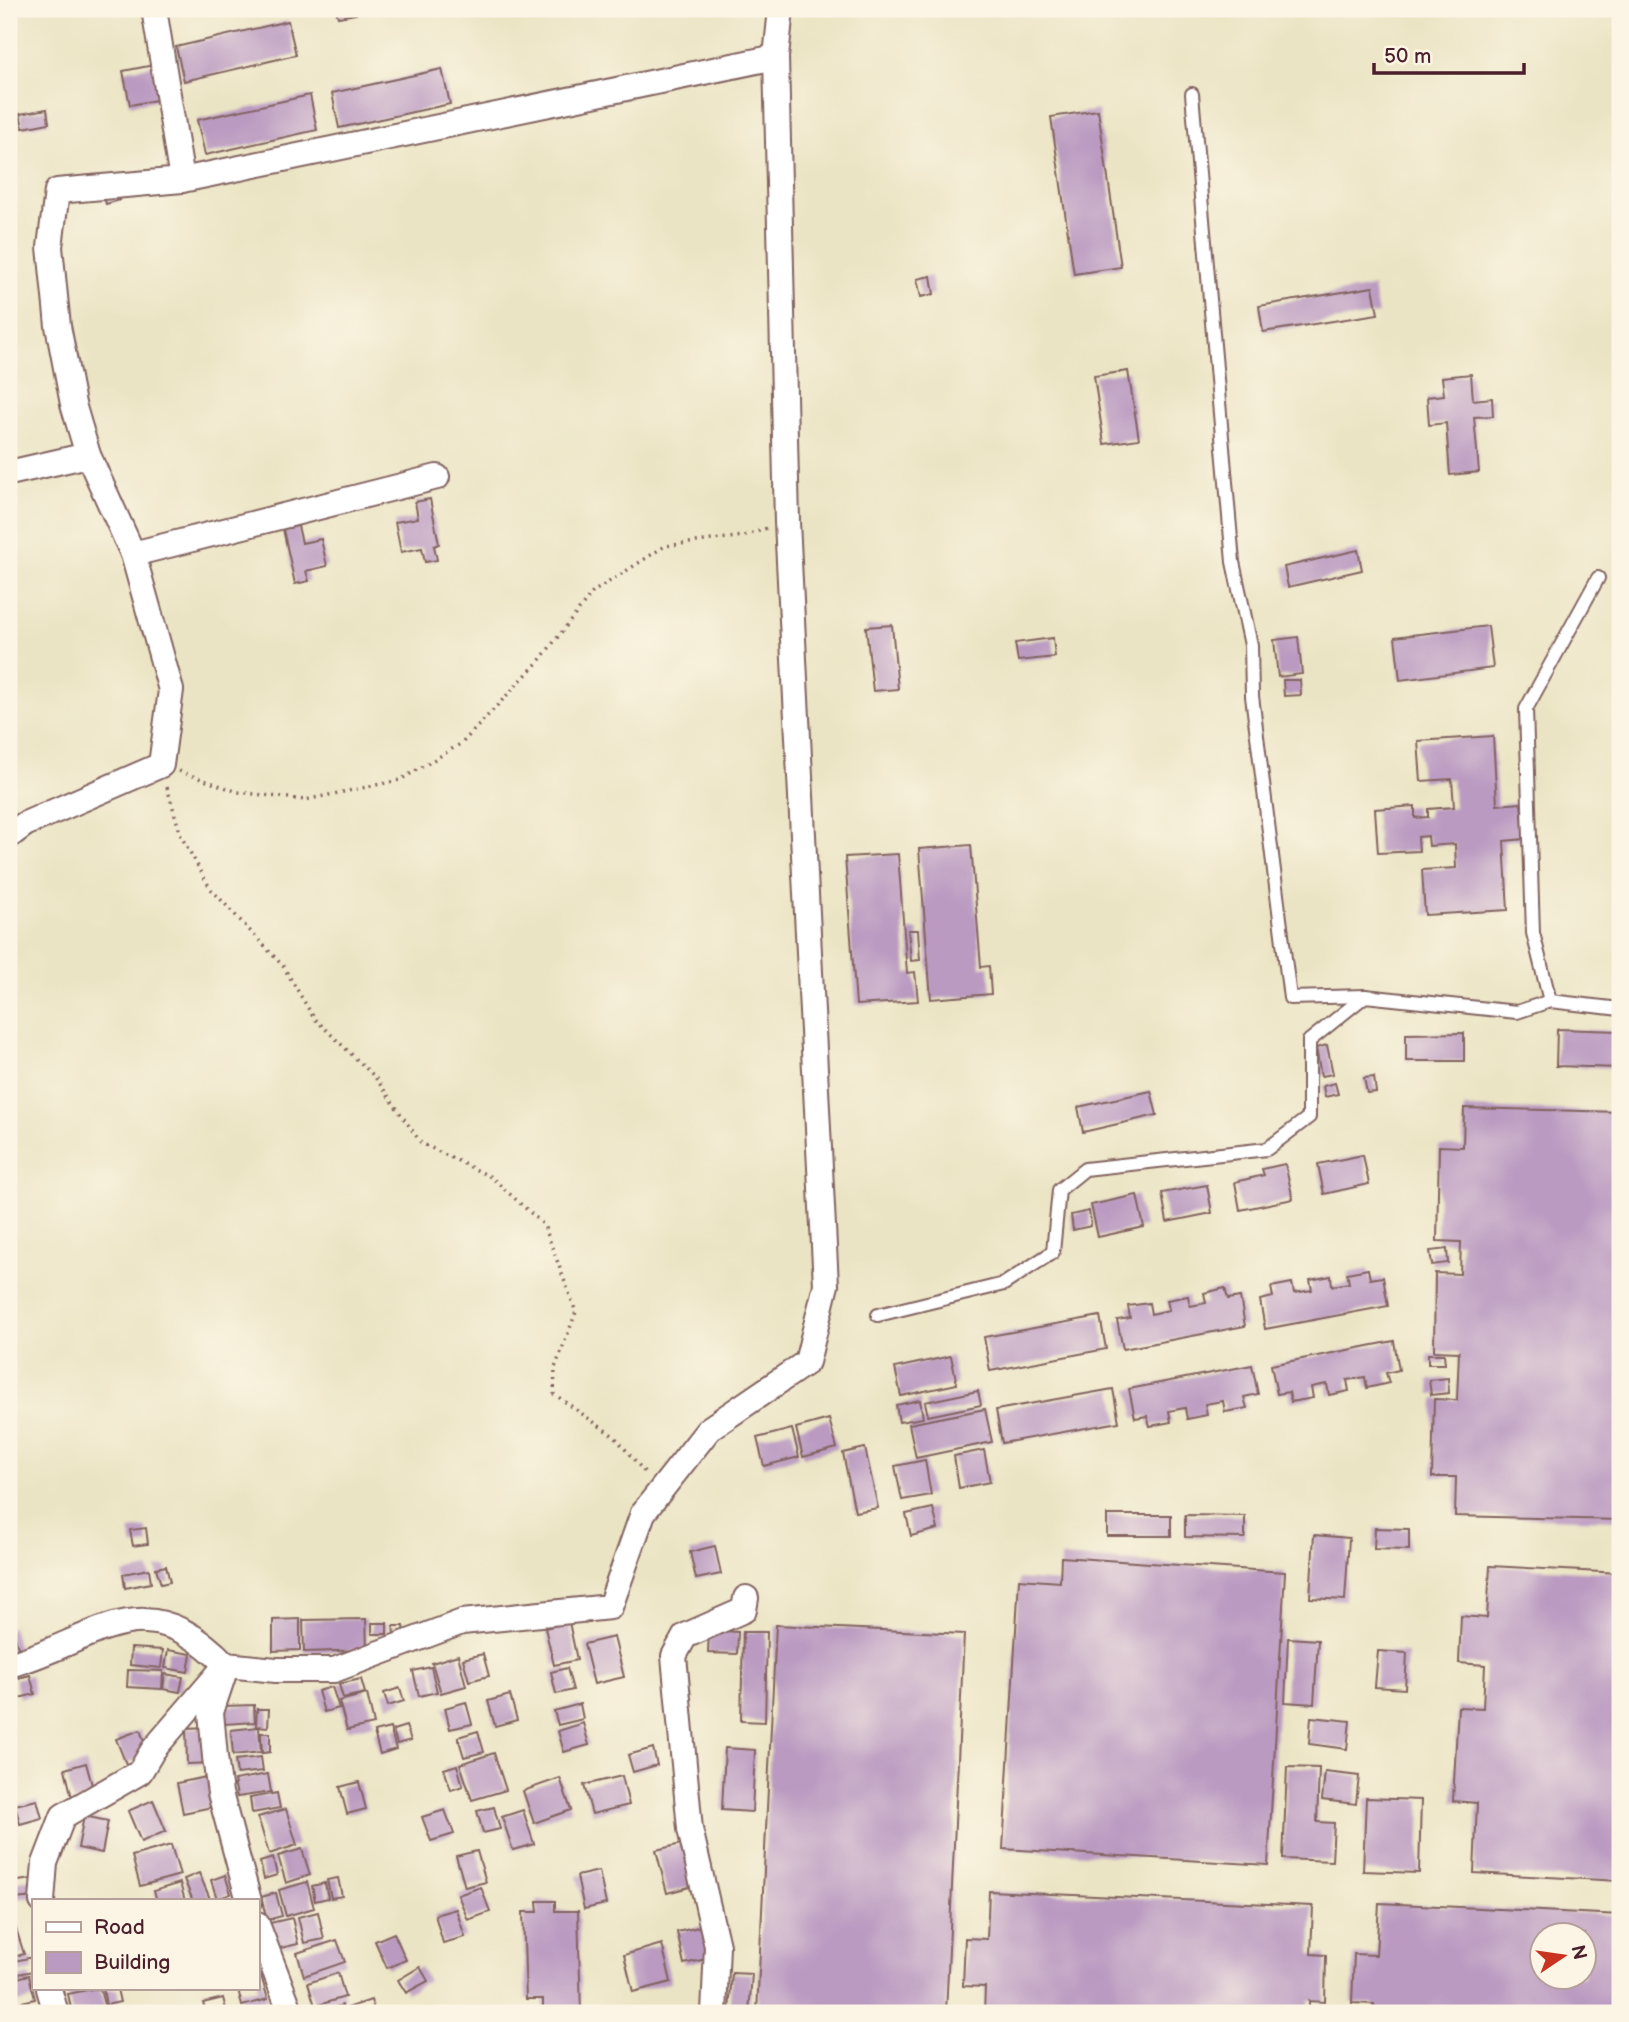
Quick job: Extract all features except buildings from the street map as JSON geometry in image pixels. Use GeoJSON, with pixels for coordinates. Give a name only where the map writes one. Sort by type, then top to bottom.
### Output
{"type":"FeatureCollection","features":[{"type":"Feature","properties":{"kind":"street"},"geometry":{"type":"LineString","coordinates":[[154,9],[182,180]]}},
{"type":"Feature","properties":{"kind":"street"},"geometry":{"type":"LineString","coordinates":[[9,1665],[80,1635],[127,1620],[158,1623],[202,1640],[226,1665],[276,1670],[334,1670],[462,1622],[610,1607],[643,1513],[709,1429],[807,1362],[827,1285],[787,522],[776,57],[781,9]]}},
{"type":"Feature","properties":{"kind":"street"},"geometry":{"type":"LineString","coordinates":[[9,836],[24,824],[161,765],[171,690],[133,554],[88,455],[73,404],[58,326],[50,247],[57,191],[182,180],[776,57]]}},
{"type":"Feature","properties":{"kind":"street"},"geometry":{"type":"LineString","coordinates":[[9,473],[88,455]]}},
{"type":"Feature","properties":{"kind":"street"},"geometry":{"type":"LineString","coordinates":[[133,554],[437,477]]}},
{"type":"Feature","properties":{"kind":"street"},"geometry":{"type":"LineString","coordinates":[[714,2013],[717,1946],[690,1829],[674,1656],[685,1636],[744,1611],[746,1598]]}},
{"type":"Feature","properties":{"kind":"street"},"geometry":{"type":"LineString","coordinates":[[42,1899],[45,1863],[63,1816],[140,1772],[153,1750],[226,1665]]}},
{"type":"Feature","properties":{"kind":"street"},"geometry":{"type":"LineString","coordinates":[[226,1665],[211,1712],[215,1757],[220,1793],[248,1899]]}},
{"type":"Feature","properties":{"kind":"street"},"geometry":{"type":"LineString","coordinates":[[259,1929],[291,2013]]}},
{"type":"Feature","properties":{"kind":"street"},"geometry":{"type":"LineString","coordinates":[[49,1990],[56,2013]]}},
{"type":"Feature","properties":{"kind":"lane"},"geometry":{"type":"LineString","coordinates":[[1192,94],[1233,562],[1251,645],[1252,696],[1290,998],[1364,996],[1517,1012],[1550,1001],[1620,1009]]}},
{"type":"Feature","properties":{"kind":"lane"},"geometry":{"type":"LineString","coordinates":[[1550,1001],[1533,933],[1526,709],[1598,578]]}},
{"type":"Feature","properties":{"kind":"lane"},"geometry":{"type":"LineString","coordinates":[[878,1315],[1004,1284],[1053,1252],[1059,1190],[1085,1169],[1267,1149],[1309,1117],[1309,1041],[1364,996]]}},
{"type":"Feature","properties":{"kind":"path"},"geometry":{"type":"LineString","coordinates":[[161,765],[238,792],[306,800],[400,780],[462,743],[539,661],[593,592],[665,546],[744,536],[787,522]]}},
{"type":"Feature","properties":{"kind":"path"},"geometry":{"type":"LineString","coordinates":[[161,765],[181,836],[210,888],[283,966],[314,1018],[375,1077],[421,1143],[491,1177],[544,1225],[576,1312],[555,1368],[554,1394],[615,1437],[660,1491]]}}]}
